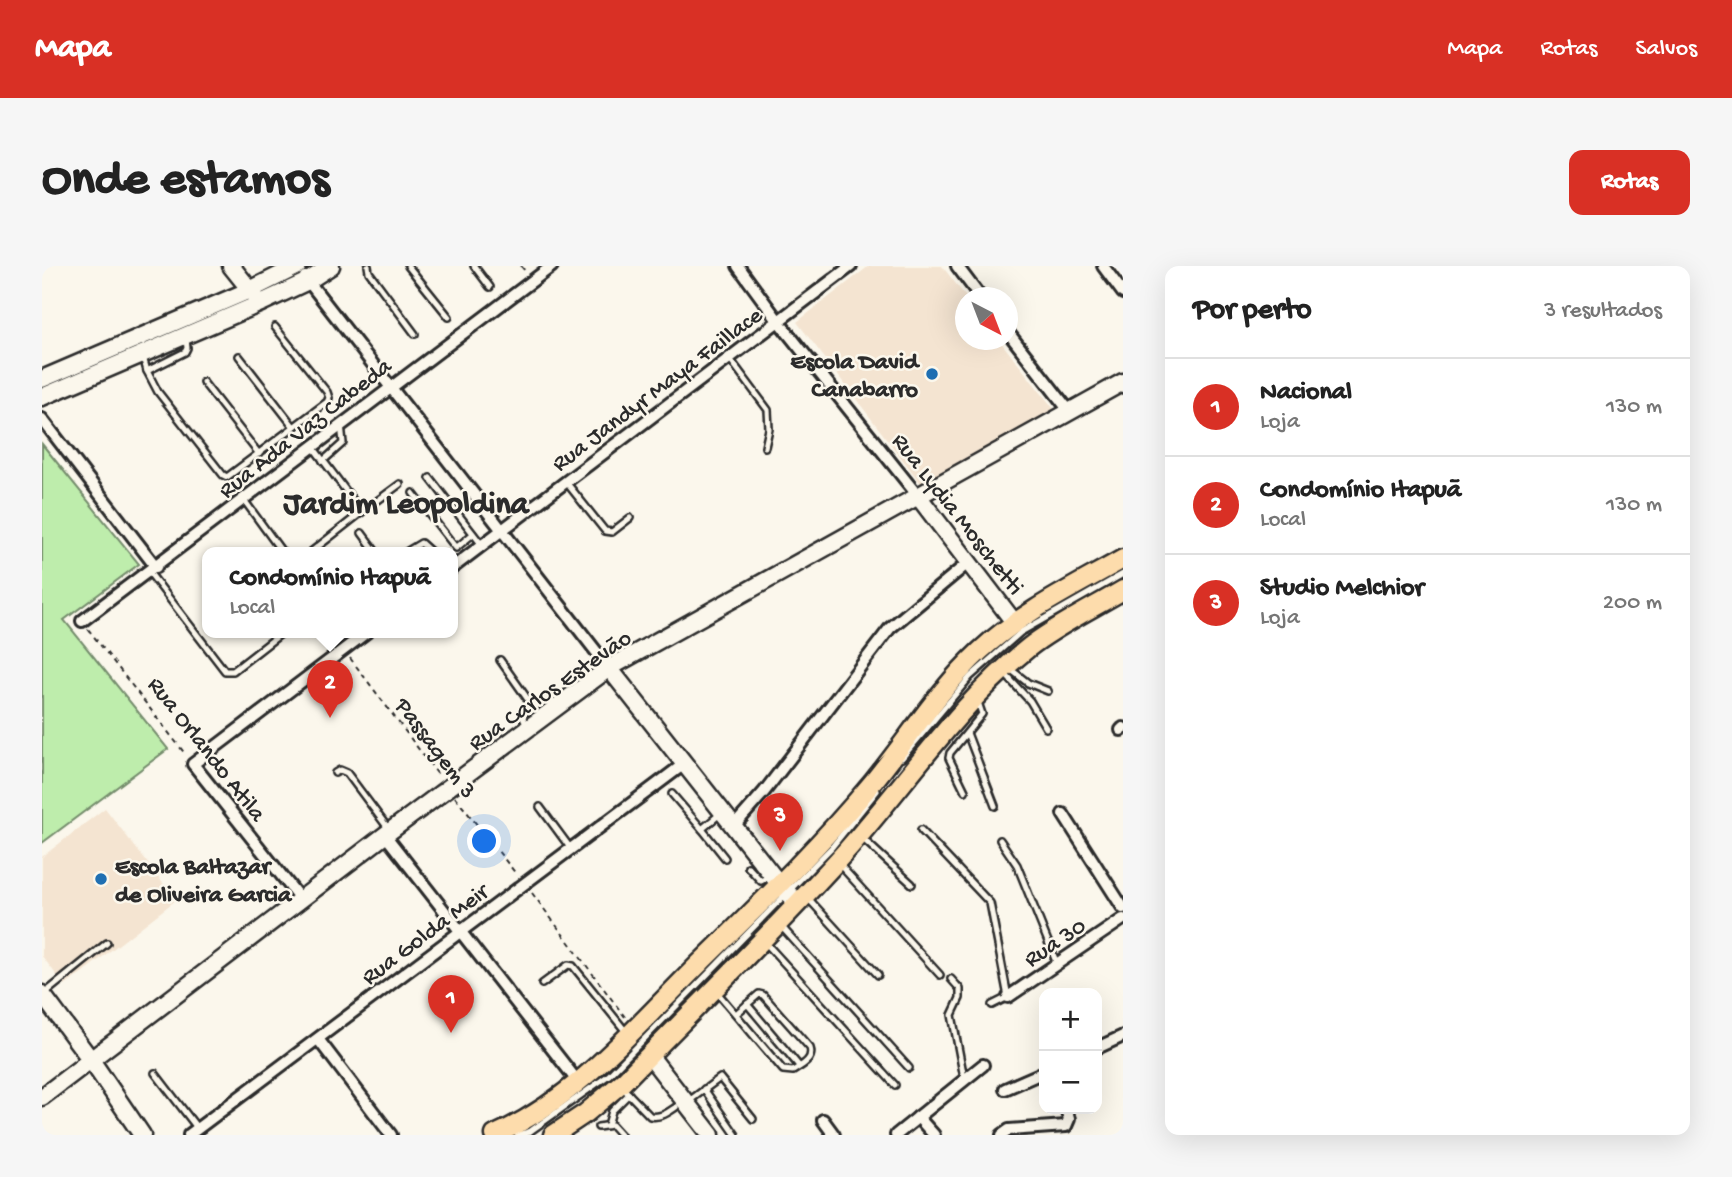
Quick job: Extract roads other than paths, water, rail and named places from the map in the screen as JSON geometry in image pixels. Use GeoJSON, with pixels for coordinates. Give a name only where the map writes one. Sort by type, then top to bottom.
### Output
{"type":"FeatureCollection","features":[{"type":"Feature","properties":{"kind":"main road"},"geometry":{"type":"LineString","coordinates":[[553,1135],[592,1120],[625,1089],[646,1059],[778,923],[788,890],[825,838],[874,781],[944,690],[980,651],[1014,622],[1123,559]]}},
{"type":"Feature","properties":{"kind":"main road"},"geometry":{"type":"LineString","coordinates":[[495,1135],[525,1122],[594,1070],[699,963],[788,890],[837,861],[975,696],[1004,668],[1031,646],[1123,590]]}},
{"type":"Feature","properties":{"kind":"street"},"geometry":{"type":"LineString","coordinates":[[231,266],[261,303]]}},
{"type":"Feature","properties":{"kind":"street"},"geometry":{"type":"LineString","coordinates":[[42,379],[250,290],[297,266],[684,764],[788,890]]}},
{"type":"Feature","properties":{"kind":"street"},"geometry":{"type":"LineString","coordinates":[[42,397],[261,303],[308,281],[331,266]]}},
{"type":"Feature","properties":{"kind":"street","name":"Rua Ada Vaz Cabeda"},"geometry":{"type":"LineString","coordinates":[[82,621],[552,266]]}},
{"type":"Feature","properties":{"kind":"street","name":"Rua Lydia Moschetti"},"geometry":{"type":"LineString","coordinates":[[738,266],[1014,622]]}},
{"type":"Feature","properties":{"kind":"street"},"geometry":{"type":"LineString","coordinates":[[957,266],[973,287]]}},
{"type":"Feature","properties":{"kind":"street"},"geometry":{"type":"LineString","coordinates":[[1103,266],[1123,293]]}},
{"type":"Feature","properties":{"kind":"street","name":"Rua Jandyr Maya Faillace"},"geometry":{"type":"LineString","coordinates":[[458,564],[779,322],[844,268]]}},
{"type":"Feature","properties":{"kind":"street"},"geometry":{"type":"LineString","coordinates":[[1018,345],[1070,412]]}},
{"type":"Feature","properties":{"kind":"street","name":"Rua Carlos Estevão"},"geometry":{"type":"LineString","coordinates":[[42,1097],[387,833],[609,668],[1123,382]]}},
{"type":"Feature","properties":{"kind":"street"},"geometry":{"type":"LineString","coordinates":[[42,419],[152,569]]}},
{"type":"Feature","properties":{"kind":"street"},"geometry":{"type":"LineString","coordinates":[[734,826],[764,792],[890,628],[968,563]]}},
{"type":"Feature","properties":{"kind":"street","name":"Rua Orlando Atila"},"geometry":{"type":"LineString","coordinates":[[301,900],[193,764],[359,638]]}},
{"type":"Feature","properties":{"kind":"street","name":"Rua Golda Meir"},"geometry":{"type":"LineString","coordinates":[[193,1132],[684,764]]}},
{"type":"Feature","properties":{"kind":"street"},"geometry":{"type":"LineString","coordinates":[[1063,814],[1123,908]]}},
{"type":"Feature","properties":{"kind":"street"},"geometry":{"type":"LineString","coordinates":[[387,833],[460,932],[578,1082]]}},
{"type":"Feature","properties":{"kind":"street","name":"Rua 30"},"geometry":{"type":"LineString","coordinates":[[1007,997],[1123,919]]}},
{"type":"Feature","properties":{"kind":"street"},"geometry":{"type":"LineString","coordinates":[[42,995],[142,1135]]}},
{"type":"Feature","properties":{"kind":"street"},"geometry":{"type":"LineString","coordinates":[[1102,1046],[1123,1036]]}},
{"type":"Feature","properties":{"kind":"street"},"geometry":{"type":"LineString","coordinates":[[318,1039],[391,1135]]}},
{"type":"Feature","properties":{"kind":"street"},"geometry":{"type":"LineString","coordinates":[[646,1059],[681,1105],[711,1135]]}},
{"type":"Feature","properties":{"kind":"street"},"geometry":{"type":"LineString","coordinates":[[896,1135],[983,1065]]}},
{"type":"Feature","properties":{"kind":"street"},"geometry":{"type":"LineString","coordinates":[[1005,1089],[1039,1074]]}},
{"type":"Feature","properties":{"kind":"street"},"geometry":{"type":"LineString","coordinates":[[681,1105],[697,1135]]}},
{"type":"Feature","properties":{"kind":"street"},"geometry":{"type":"LineString","coordinates":[[1002,1135],[1009,1130],[1066,1126],[1069,1124],[1067,1114]]}},
{"type":"Feature","properties":{"kind":"street"},"geometry":{"type":"LineString","coordinates":[[918,1117],[934,1135]]}},
{"type":"Feature","properties":{"kind":"street"},"geometry":{"type":"LineString","coordinates":[[823,1120],[834,1135]]}},
{"type":"Feature","properties":{"kind":"lane"},"geometry":{"type":"LineString","coordinates":[[368,266],[369,272],[415,334]]}},
{"type":"Feature","properties":{"kind":"lane"},"geometry":{"type":"LineString","coordinates":[[408,266],[449,317]]}},
{"type":"Feature","properties":{"kind":"lane"},"geometry":{"type":"LineString","coordinates":[[474,266],[490,287]]}},
{"type":"Feature","properties":{"kind":"lane"},"geometry":{"type":"LineString","coordinates":[[142,354],[152,383],[227,477],[329,398],[275,327]]}},
{"type":"Feature","properties":{"kind":"lane"},"geometry":{"type":"LineString","coordinates":[[147,371],[185,352],[185,335]]}},
{"type":"Feature","properties":{"kind":"lane"},"geometry":{"type":"LineString","coordinates":[[239,356],[294,427]]}},
{"type":"Feature","properties":{"kind":"lane"},"geometry":{"type":"LineString","coordinates":[[730,359],[768,410],[769,429],[765,447]]}},
{"type":"Feature","properties":{"kind":"lane"},"geometry":{"type":"LineString","coordinates":[[202,382],[259,454]]}},
{"type":"Feature","properties":{"kind":"lane"},"geometry":{"type":"LineString","coordinates":[[323,461],[343,443],[341,424]]}},
{"type":"Feature","properties":{"kind":"lane"},"geometry":{"type":"LineString","coordinates":[[313,447],[362,512]]}},
{"type":"Feature","properties":{"kind":"lane"},"geometry":{"type":"LineString","coordinates":[[430,478],[482,546]]}},
{"type":"Feature","properties":{"kind":"lane"},"geometry":{"type":"LineString","coordinates":[[566,482],[604,531],[612,532],[630,518]]}},
{"type":"Feature","properties":{"kind":"lane"},"geometry":{"type":"LineString","coordinates":[[317,547],[400,484]]}},
{"type":"Feature","properties":{"kind":"lane"},"geometry":{"type":"LineString","coordinates":[[413,493],[451,547]]}},
{"type":"Feature","properties":{"kind":"lane"},"geometry":{"type":"LineString","coordinates":[[244,500],[278,547]]}},
{"type":"Feature","properties":{"kind":"lane"},"geometry":{"type":"LineString","coordinates":[[362,533],[372,547]]}},
{"type":"Feature","properties":{"kind":"lane"},"geometry":{"type":"LineString","coordinates":[[457,547],[472,534]]}},
{"type":"Feature","properties":{"kind":"lane"},"geometry":{"type":"LineString","coordinates":[[152,569],[216,660],[229,673],[275,638]]}},
{"type":"Feature","properties":{"kind":"lane"},"geometry":{"type":"LineString","coordinates":[[896,766],[971,677],[1021,632],[1123,574]]}},
{"type":"Feature","properties":{"kind":"lane"},"geometry":{"type":"LineString","coordinates":[[1014,622],[1066,606]]}},
{"type":"Feature","properties":{"kind":"lane"},"geometry":{"type":"LineString","coordinates":[[1031,646],[1066,606]]}},
{"type":"Feature","properties":{"kind":"lane"},"geometry":{"type":"LineString","coordinates":[[500,660],[529,701],[523,718],[528,729]]}},
{"type":"Feature","properties":{"kind":"lane"},"geometry":{"type":"LineString","coordinates":[[1004,668],[1028,683],[1048,691]]}},
{"type":"Feature","properties":{"kind":"lane"},"geometry":{"type":"LineString","coordinates":[[1004,668],[1030,701],[1046,728]]}},
{"type":"Feature","properties":{"kind":"lane"},"geometry":{"type":"LineString","coordinates":[[965,791],[949,758],[950,753],[982,714],[982,708],[975,696]]}},
{"type":"Feature","properties":{"kind":"lane"},"geometry":{"type":"LineString","coordinates":[[967,733],[995,806]]}},
{"type":"Feature","properties":{"kind":"lane"},"geometry":{"type":"LineString","coordinates":[[335,774],[340,770],[347,773],[387,833]]}},
{"type":"Feature","properties":{"kind":"lane"},"geometry":{"type":"LineString","coordinates":[[522,1135],[609,1075],[832,847],[880,786]]}},
{"type":"Feature","properties":{"kind":"lane"},"geometry":{"type":"LineString","coordinates":[[672,794],[725,858]]}},
{"type":"Feature","properties":{"kind":"lane"},"geometry":{"type":"LineString","coordinates":[[540,807],[570,849]]}},
{"type":"Feature","properties":{"kind":"lane"},"geometry":{"type":"LineString","coordinates":[[702,829],[722,812]]}},
{"type":"Feature","properties":{"kind":"lane"},"geometry":{"type":"LineString","coordinates":[[920,830],[990,903],[1007,997],[992,1005]]}},
{"type":"Feature","properties":{"kind":"lane"},"geometry":{"type":"LineString","coordinates":[[860,836],[912,884]]}},
{"type":"Feature","properties":{"kind":"lane"},"geometry":{"type":"LineString","coordinates":[[1000,840],[1017,865],[1057,964]]}},
{"type":"Feature","properties":{"kind":"lane"},"geometry":{"type":"LineString","coordinates":[[837,861],[940,975]]}},
{"type":"Feature","properties":{"kind":"lane"},"geometry":{"type":"LineString","coordinates":[[748,867],[761,881],[788,890],[877,975]]}},
{"type":"Feature","properties":{"kind":"lane"},"geometry":{"type":"LineString","coordinates":[[778,923],[909,1068]]}},
{"type":"Feature","properties":{"kind":"lane"},"geometry":{"type":"LineString","coordinates":[[762,939],[895,1085]]}},
{"type":"Feature","properties":{"kind":"lane"},"geometry":{"type":"LineString","coordinates":[[42,995],[107,943]]}},
{"type":"Feature","properties":{"kind":"lane"},"geometry":{"type":"LineString","coordinates":[[679,1004],[699,963]]}},
{"type":"Feature","properties":{"kind":"lane"},"geometry":{"type":"LineString","coordinates":[[542,984],[568,965],[573,966],[631,1032]]}},
{"type":"Feature","properties":{"kind":"lane"},"geometry":{"type":"LineString","coordinates":[[951,979],[960,989],[960,998],[952,1015],[965,1080]]}},
{"type":"Feature","properties":{"kind":"lane"},"geometry":{"type":"LineString","coordinates":[[679,1004],[716,985],[736,1014],[783,1070],[793,1071],[810,1059],[810,1048],[763,995],[759,994],[736,1014]]}},
{"type":"Feature","properties":{"kind":"lane"},"geometry":{"type":"LineString","coordinates":[[747,1004],[799,1066]]}},
{"type":"Feature","properties":{"kind":"lane"},"geometry":{"type":"LineString","coordinates":[[156,1073],[193,1132]]}},
{"type":"Feature","properties":{"kind":"lane"},"geometry":{"type":"LineString","coordinates":[[608,1125],[612,1111],[625,1089],[650,1116],[657,1117],[681,1105],[718,1079],[723,1079],[752,1119]]}},
{"type":"Feature","properties":{"kind":"lane"},"geometry":{"type":"LineString","coordinates":[[704,1089],[736,1135]]}},
{"type":"Feature","properties":{"kind":"lane"},"geometry":{"type":"LineString","coordinates":[[592,1120],[612,1125],[621,1135]]}},
{"type":"Feature","properties":{"kind":"lane"},"geometry":{"type":"LineString","coordinates":[[592,1120],[597,1135]]}},
{"type":"Feature","properties":{"kind":"place","name":"Escola David Canabarro"},"geometry":{"type":"Point","coordinates":[932,374]}},
{"type":"Feature","properties":{"kind":"place","name":"Condomínio Itapuã"},"geometry":{"type":"Point","coordinates":[330,718]}},
{"type":"Feature","properties":{"kind":"place","name":"Studio Melchior"},"geometry":{"type":"Point","coordinates":[780,851]}},
{"type":"Feature","properties":{"kind":"place","name":"Escola Baltazar de Oliveira Garcia"},"geometry":{"type":"Point","coordinates":[101,879]}},
{"type":"Feature","properties":{"kind":"place","name":"Nacional"},"geometry":{"type":"Point","coordinates":[451,1033]}},
{"type":"Feature","properties":{"kind":"district","name":"Jardim Leopoldina"},"geometry":{"type":"Point","coordinates":[406,501]}}]}
